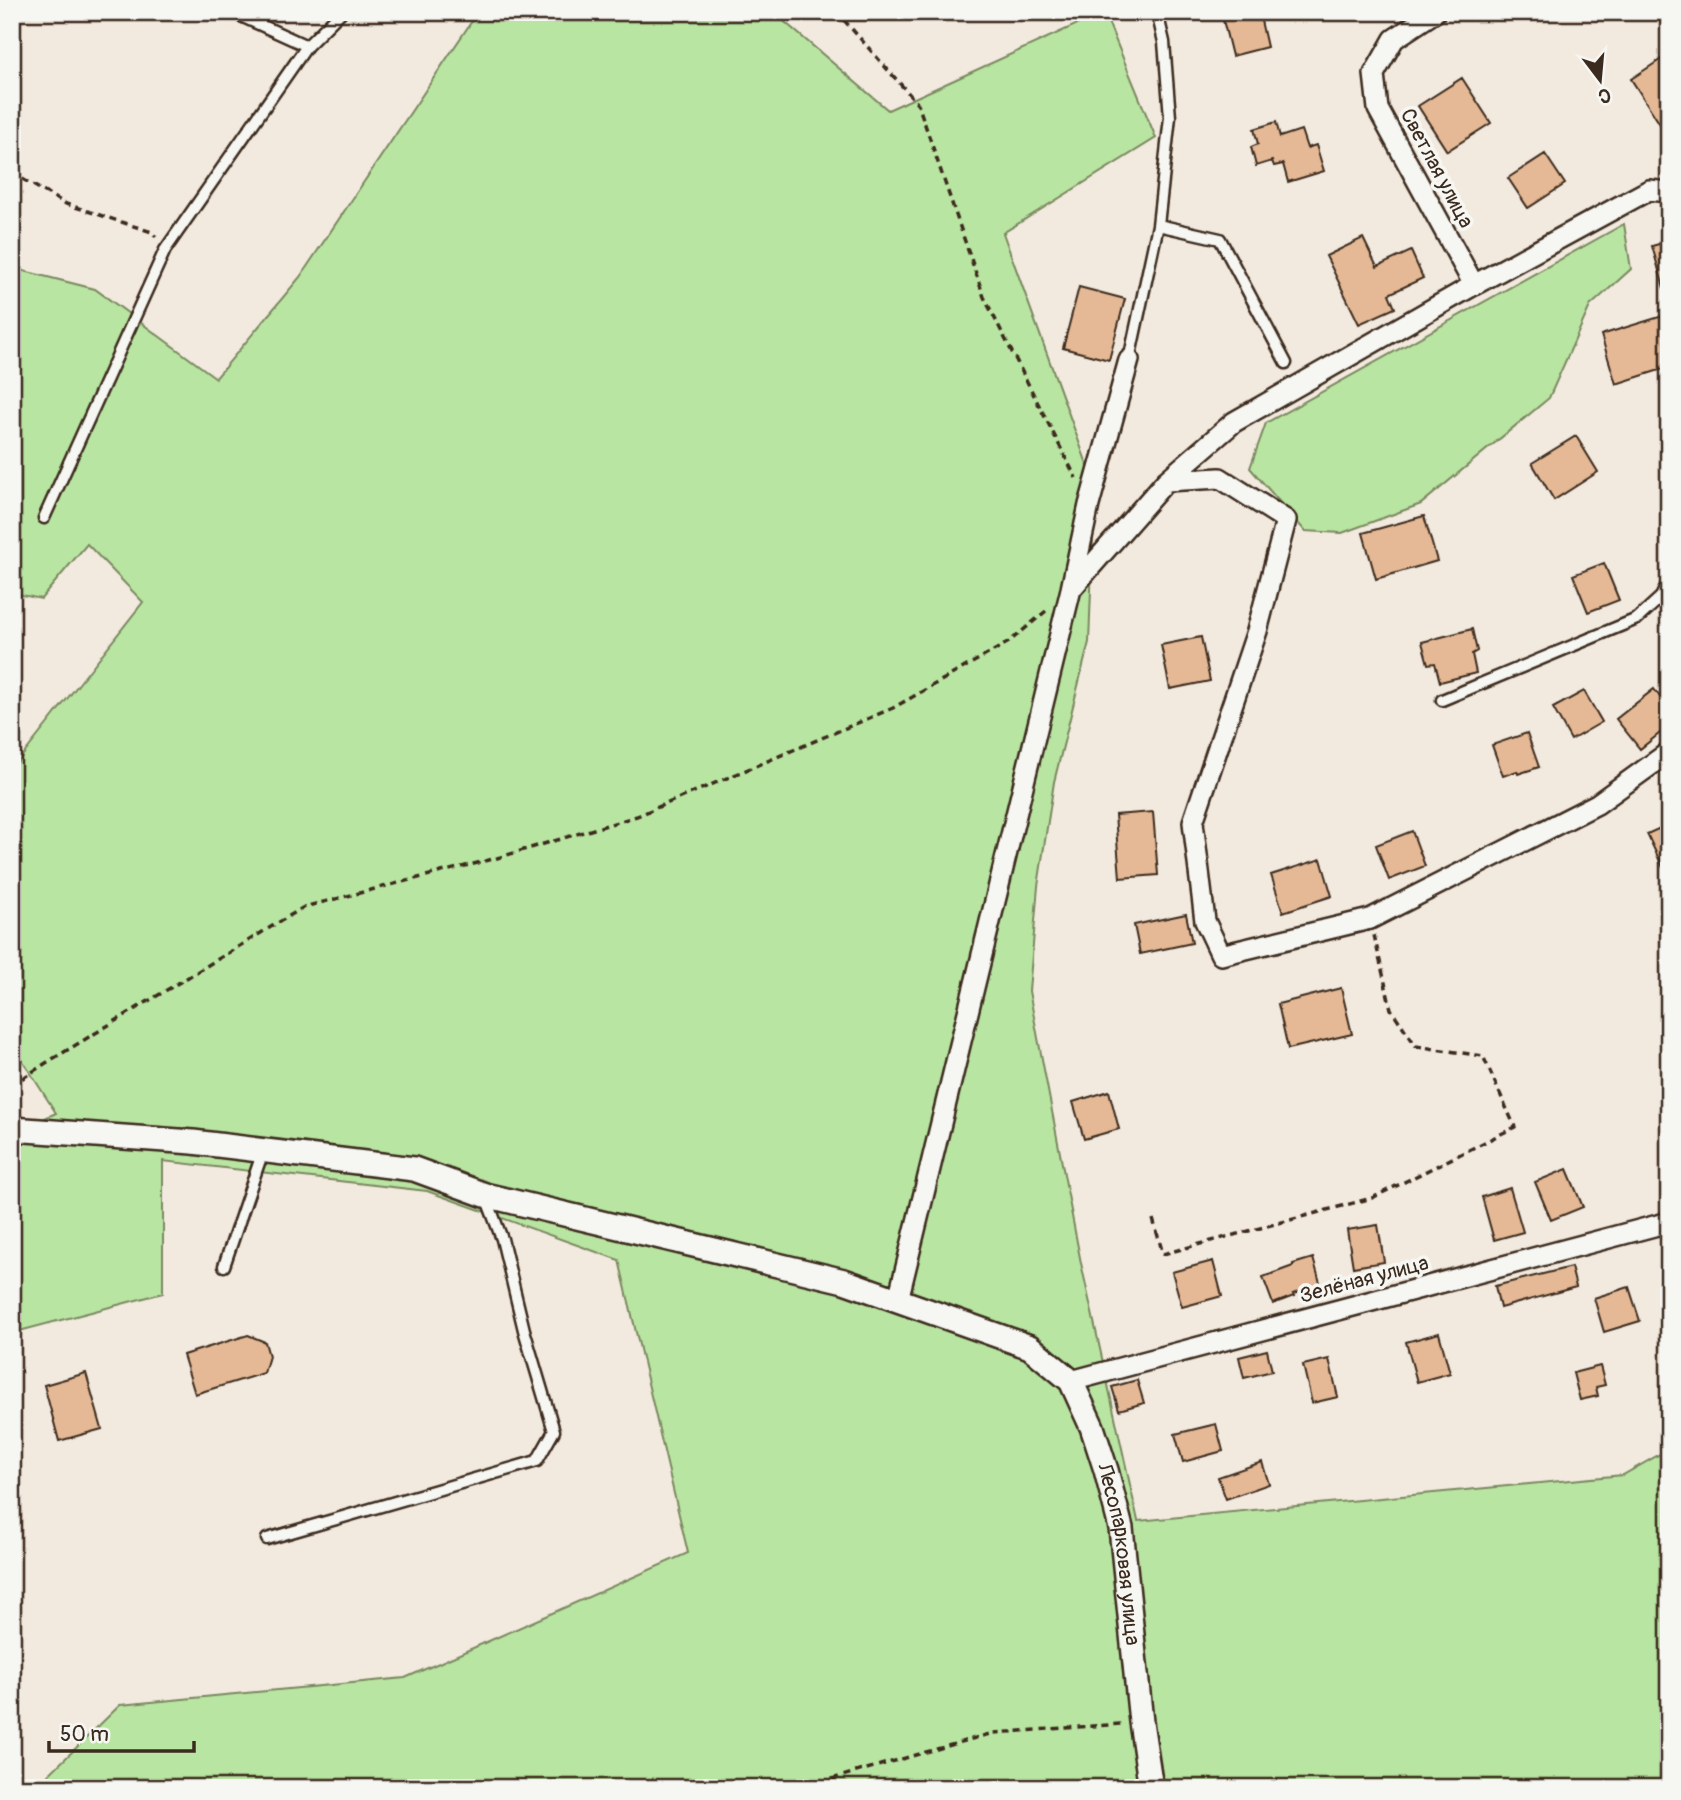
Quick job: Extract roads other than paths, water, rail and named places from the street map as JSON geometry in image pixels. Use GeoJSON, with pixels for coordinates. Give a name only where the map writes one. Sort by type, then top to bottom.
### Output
{"type":"FeatureCollection","features":[{"type":"Feature","properties":{"kind":"street","name":"Светлая улица"},"geometry":{"type":"LineString","coordinates":[[1435,12],[1394,39],[1374,74],[1378,109],[1474,285]]}},
{"type":"Feature","properties":{"kind":"street"},"geometry":{"type":"LineString","coordinates":[[1071,589],[1166,481],[1234,422],[1669,177]]}},
{"type":"Feature","properties":{"kind":"street"},"geometry":{"type":"LineString","coordinates":[[1649,190],[1669,192]]}},
{"type":"Feature","properties":{"kind":"street"},"geometry":{"type":"LineString","coordinates":[[12,1129],[192,1142],[414,1169],[485,1195],[844,1281],[898,1300],[1071,589],[1089,505],[1129,360]]}},
{"type":"Feature","properties":{"kind":"street"},"geometry":{"type":"LineString","coordinates":[[1166,481],[1220,478],[1286,520],[1256,631],[1193,822],[1205,921],[1221,955],[1370,919],[1597,804],[1669,752]]}},
{"type":"Feature","properties":{"kind":"street","name":"Зелёная улица"},"geometry":{"type":"LineString","coordinates":[[1071,1381],[1669,1222]]}},
{"type":"Feature","properties":{"kind":"street","name":"Лесопарковая улица"},"geometry":{"type":"LineString","coordinates":[[898,1300],[1030,1347],[1071,1381],[1092,1427],[1121,1528],[1141,1722],[1151,1788]]}},
{"type":"Feature","properties":{"kind":"lane"},"geometry":{"type":"LineString","coordinates":[[232,12],[307,46]]}},
{"type":"Feature","properties":{"kind":"lane"},"geometry":{"type":"LineString","coordinates":[[44,518],[165,250],[307,46],[341,12]]}},
{"type":"Feature","properties":{"kind":"lane"},"geometry":{"type":"LineString","coordinates":[[1129,360],[1158,225],[1170,117],[1164,42],[1157,12]]}},
{"type":"Feature","properties":{"kind":"lane"},"geometry":{"type":"LineString","coordinates":[[1158,225],[1220,239],[1286,363]]}},
{"type":"Feature","properties":{"kind":"lane"},"geometry":{"type":"LineString","coordinates":[[1442,700],[1637,619],[1661,597],[1669,581]]}},
{"type":"Feature","properties":{"kind":"lane"},"geometry":{"type":"LineString","coordinates":[[224,1266],[263,1151]]}},
{"type":"Feature","properties":{"kind":"lane"},"geometry":{"type":"LineString","coordinates":[[267,1539],[537,1461],[554,1431],[524,1330],[502,1239],[485,1195]]}}]}
